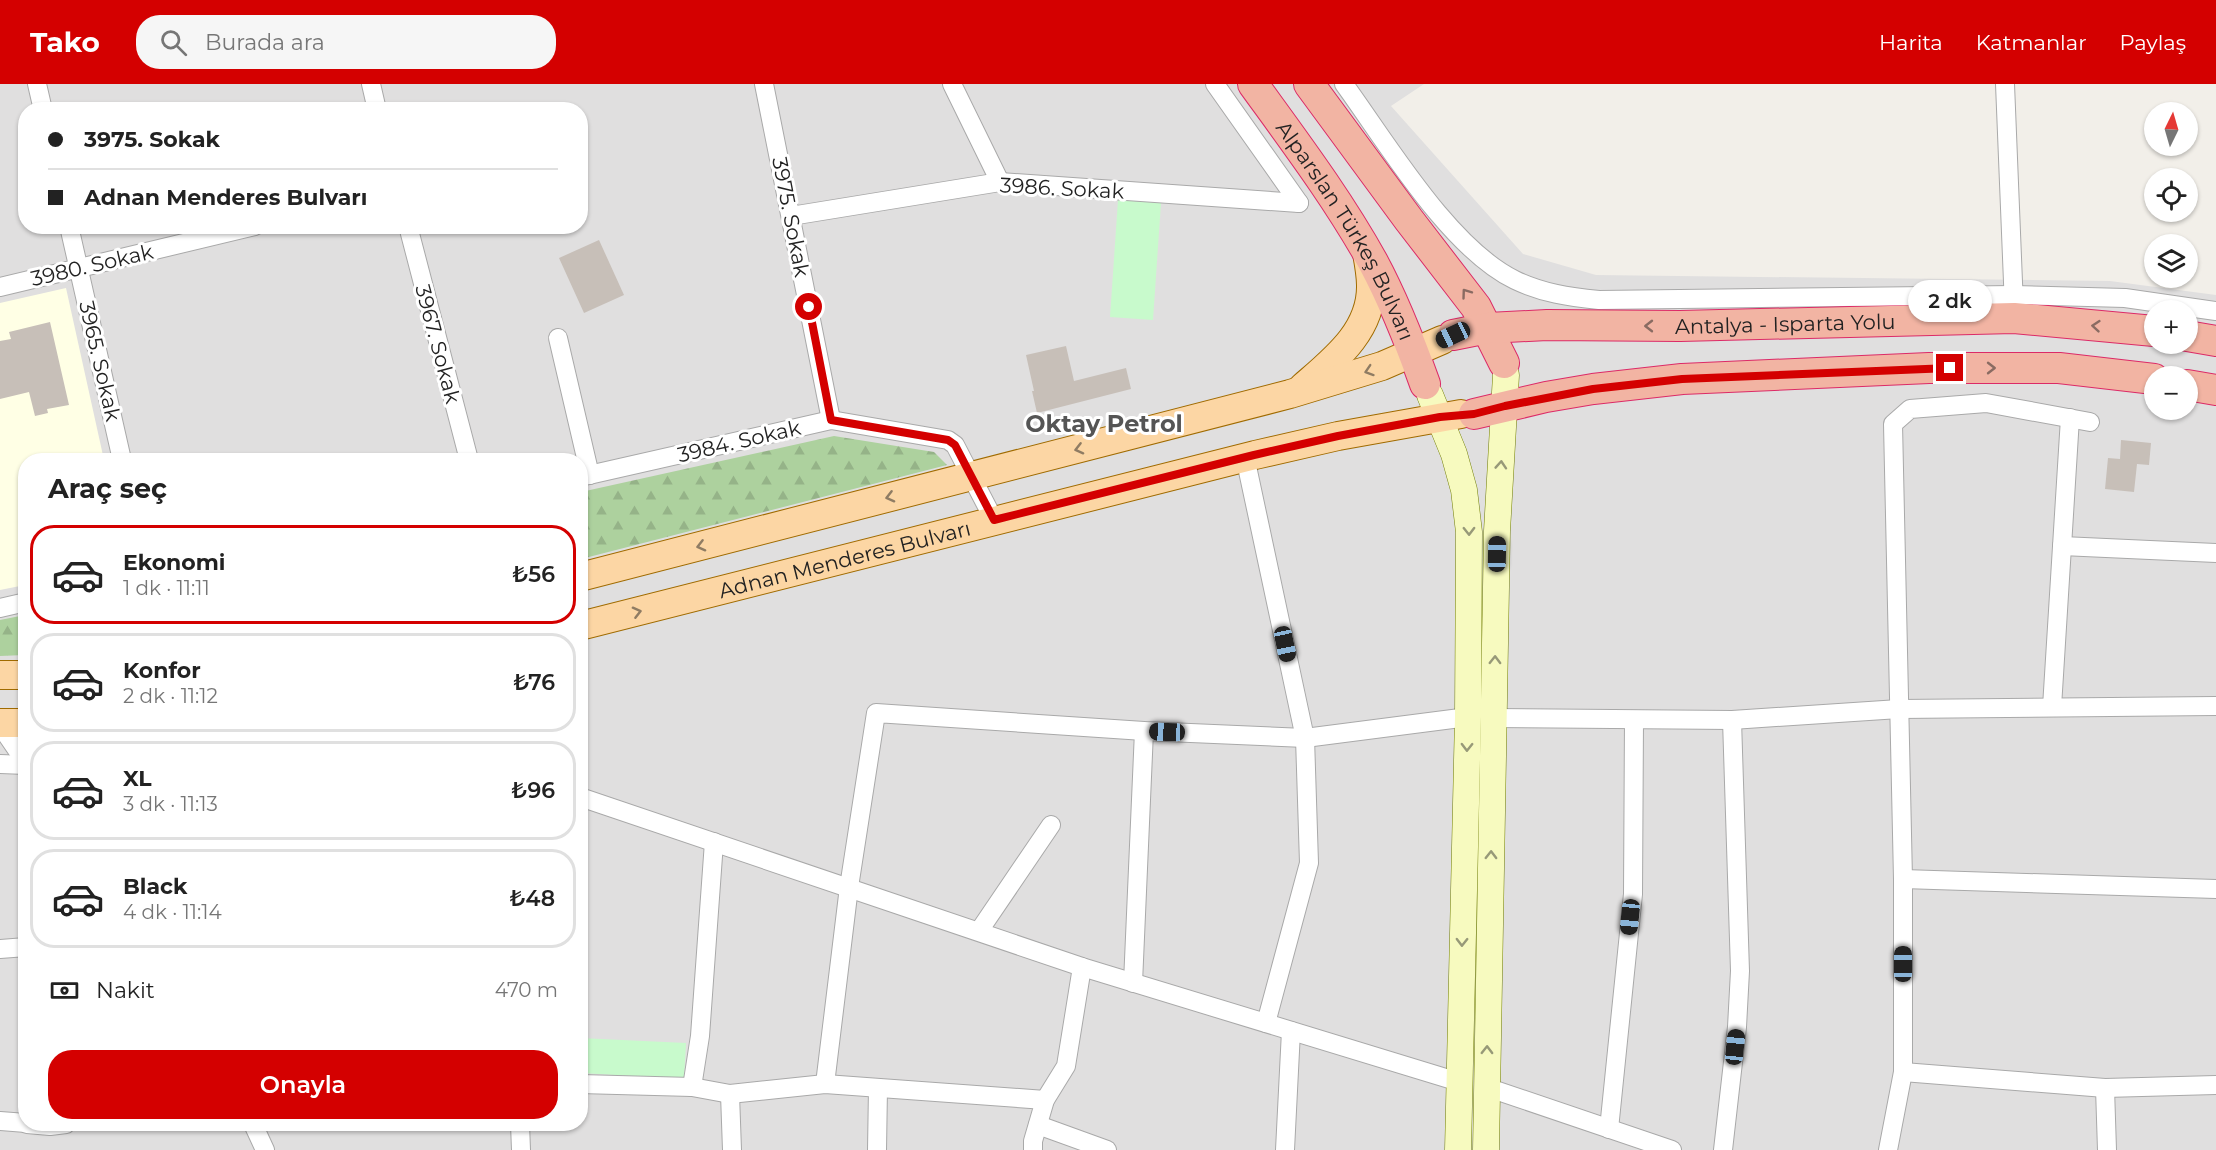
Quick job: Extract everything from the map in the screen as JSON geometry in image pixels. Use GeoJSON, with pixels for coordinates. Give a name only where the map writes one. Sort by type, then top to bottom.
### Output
{"type":"FeatureCollection","features":[{"type":"Feature","properties":{"kind":"highway","name":"Alparslan Türkeş Bulvarı"},"geometry":{"type":"LineString","coordinates":[[1253,84],[1319,176],[1368,253],[1414,353],[1446,405]]}},
{"type":"Feature","properties":{"kind":"highway"},"geometry":{"type":"LineString","coordinates":[[1309,84],[1349,115],[1409,220],[1463,288],[1488,328],[1505,369]]}},
{"type":"Feature","properties":{"kind":"highway","name":"Antalya - Isparta Yolu"},"geometry":{"type":"LineString","coordinates":[[1448,337],[1488,328],[1547,325],[1680,326],[2014,307],[2144,329]]}},
{"type":"Feature","properties":{"kind":"highway"},"geometry":{"type":"LineString","coordinates":[[1466,333],[1478,335],[1489,341],[1499,351],[1505,369],[1503,388],[1496,400],[1486,409],[1446,405],[1424,371],[1433,348],[1448,337],[1466,333]]}},
{"type":"Feature","properties":{"kind":"highway"},"geometry":{"type":"LineString","coordinates":[[2198,338],[2216,341]]}},
{"type":"Feature","properties":{"kind":"highway","name":"Adnan Menderes Bulvarı"},"geometry":{"type":"LineString","coordinates":[[1446,405],[1505,406],[1639,382],[1929,368],[2059,368],[2144,378]]}},
{"type":"Feature","properties":{"kind":"highway"},"geometry":{"type":"LineString","coordinates":[[2198,387],[2216,390]]}},
{"type":"Feature","properties":{"kind":"main road"},"geometry":{"type":"LineString","coordinates":[[1296,393],[1334,360],[1359,329],[1366,315],[1371,287],[1368,253]]}},
{"type":"Feature","properties":{"kind":"main road"},"geometry":{"type":"LineString","coordinates":[[588,575],[1296,393],[1382,366],[1448,337]]}},
{"type":"Feature","properties":{"kind":"main road"},"geometry":{"type":"LineString","coordinates":[[1486,1150],[1497,531],[1505,406],[1505,369]]}},
{"type":"Feature","properties":{"kind":"main road"},"geometry":{"type":"LineString","coordinates":[[1446,405],[1454,454],[1468,510],[1468,717],[1458,1150]]}},
{"type":"Feature","properties":{"kind":"main road","name":"Adnan Menderes Bulvarı"},"geometry":{"type":"LineString","coordinates":[[588,624],[1245,457],[1338,436],[1446,405]]}},
{"type":"Feature","properties":{"kind":"main road"},"geometry":{"type":"LineString","coordinates":[[0,675],[18,675]]}},
{"type":"Feature","properties":{"kind":"main road"},"geometry":{"type":"LineString","coordinates":[[0,724],[18,723]]}},
{"type":"Feature","properties":{"kind":"main road"},"geometry":{"type":"LineString","coordinates":[[1459,1082],[1486,1087]]}},
{"type":"Feature","properties":{"kind":"street"},"geometry":{"type":"LineString","coordinates":[[37,84],[41,102]]}},
{"type":"Feature","properties":{"kind":"street"},"geometry":{"type":"LineString","coordinates":[[370,84],[375,102]]}},
{"type":"Feature","properties":{"kind":"street","name":"3975. Sokak"},"geometry":{"type":"LineString","coordinates":[[764,84],[831,420]]}},
{"type":"Feature","properties":{"kind":"street"},"geometry":{"type":"LineString","coordinates":[[952,84],[1000,182]]}},
{"type":"Feature","properties":{"kind":"street","name":"3986. Sokak"},"geometry":{"type":"LineString","coordinates":[[791,216],[1000,182],[1299,203],[1215,84]]}},
{"type":"Feature","properties":{"kind":"street"},"geometry":{"type":"LineString","coordinates":[[1344,84],[1349,115],[1447,223],[1488,262],[1513,278],[1539,290],[1569,297],[1599,300],[2014,307],[2125,298],[2216,311]]}},
{"type":"Feature","properties":{"kind":"street"},"geometry":{"type":"LineString","coordinates":[[2005,84],[2014,307]]}},
{"type":"Feature","properties":{"kind":"street","name":"3965. Sokak"},"geometry":{"type":"LineString","coordinates":[[71,234],[120,453]]}},
{"type":"Feature","properties":{"kind":"street","name":"3980. Sokak"},"geometry":{"type":"LineString","coordinates":[[0,287],[221,234]]}},
{"type":"Feature","properties":{"kind":"street","name":"3967. Sokak"},"geometry":{"type":"LineString","coordinates":[[410,234],[467,453]]}},
{"type":"Feature","properties":{"kind":"street"},"geometry":{"type":"LineString","coordinates":[[558,338],[580,453]]}},
{"type":"Feature","properties":{"kind":"street"},"geometry":{"type":"LineString","coordinates":[[1888,1150],[1903,1072],[1902,879],[1893,424],[1910,409],[1986,403],[2090,422]]}},
{"type":"Feature","properties":{"kind":"street"},"geometry":{"type":"LineString","coordinates":[[2052,707],[2070,418]]}},
{"type":"Feature","properties":{"kind":"street","name":"3984. Sokak"},"geometry":{"type":"LineString","coordinates":[[588,475],[831,420],[948,440],[955,445],[994,520]]}},
{"type":"Feature","properties":{"kind":"street"},"geometry":{"type":"LineString","coordinates":[[1245,457],[1305,738],[1309,863],[1266,1023]]}},
{"type":"Feature","properties":{"kind":"street"},"geometry":{"type":"LineString","coordinates":[[2062,546],[2216,553]]}},
{"type":"Feature","properties":{"kind":"street"},"geometry":{"type":"LineString","coordinates":[[0,608],[18,604]]}},
{"type":"Feature","properties":{"kind":"street"},"geometry":{"type":"LineString","coordinates":[[1493,718],[1732,720],[1899,709],[2216,706]]}},
{"type":"Feature","properties":{"kind":"street"},"geometry":{"type":"LineString","coordinates":[[825,1084],[849,887],[876,713],[1144,731],[1305,738],[1468,717]]}},
{"type":"Feature","properties":{"kind":"street"},"geometry":{"type":"LineString","coordinates":[[1609,1129],[1633,894],[1634,720]]}},
{"type":"Feature","properties":{"kind":"street"},"geometry":{"type":"LineString","coordinates":[[1723,1150],[1737,1027],[1740,971],[1732,720]]}},
{"type":"Feature","properties":{"kind":"street"},"geometry":{"type":"LineString","coordinates":[[0,724],[18,752]]}},
{"type":"Feature","properties":{"kind":"street"},"geometry":{"type":"LineString","coordinates":[[1133,983],[1144,731]]}},
{"type":"Feature","properties":{"kind":"street"},"geometry":{"type":"LineString","coordinates":[[0,764],[18,764]]}},
{"type":"Feature","properties":{"kind":"street"},"geometry":{"type":"LineString","coordinates":[[588,800],[1082,967],[1459,1082]]}},
{"type":"Feature","properties":{"kind":"street"},"geometry":{"type":"LineString","coordinates":[[979,931],[1052,825]]}},
{"type":"Feature","properties":{"kind":"street"},"geometry":{"type":"LineString","coordinates":[[692,1087],[700,1035],[714,842]]}},
{"type":"Feature","properties":{"kind":"street"},"geometry":{"type":"LineString","coordinates":[[1902,879],[2216,889]]}},
{"type":"Feature","properties":{"kind":"street"},"geometry":{"type":"LineString","coordinates":[[0,949],[18,948]]}},
{"type":"Feature","properties":{"kind":"street"},"geometry":{"type":"LineString","coordinates":[[1033,1150],[1033,1140],[1046,1100],[1066,1066],[1082,967]]}},
{"type":"Feature","properties":{"kind":"street"},"geometry":{"type":"LineString","coordinates":[[1285,1150],[1292,1031]]}},
{"type":"Feature","properties":{"kind":"street"},"geometry":{"type":"LineString","coordinates":[[1903,1072],[2105,1088],[2216,1084]]}},
{"type":"Feature","properties":{"kind":"street"},"geometry":{"type":"LineString","coordinates":[[588,1084],[692,1087],[730,1094],[825,1084],[1046,1100]]}},
{"type":"Feature","properties":{"kind":"street"},"geometry":{"type":"LineString","coordinates":[[1486,1087],[1672,1150]]}},
{"type":"Feature","properties":{"kind":"street"},"geometry":{"type":"LineString","coordinates":[[877,1150],[878,1088]]}},
{"type":"Feature","properties":{"kind":"street"},"geometry":{"type":"LineString","coordinates":[[2105,1088],[2107,1150]]}},
{"type":"Feature","properties":{"kind":"street"},"geometry":{"type":"LineString","coordinates":[[730,1094],[732,1150]]}},
{"type":"Feature","properties":{"kind":"street"},"geometry":{"type":"LineString","coordinates":[[0,1121],[18,1122]]}},
{"type":"Feature","properties":{"kind":"street"},"geometry":{"type":"LineString","coordinates":[[1038,1125],[1107,1150]]}},
{"type":"Feature","properties":{"kind":"street"},"geometry":{"type":"LineString","coordinates":[[256,1131],[265,1150]]}},
{"type":"Feature","properties":{"kind":"street"},"geometry":{"type":"LineString","coordinates":[[521,1131],[522,1150]]}},
{"type":"Feature","properties":{"kind":"shaded area"},"geometry":{"type":"Polygon","coordinates":[[[0,84],[1424,84],[1391,106],[1523,254],[1596,275],[2110,281],[2144,285],[2144,288],[2163,288],[2216,295],[2216,1150],[0,1150],[0,84]]]}},
{"type":"Feature","properties":{"kind":"shaded area"},"geometry":{"type":"Polygon","coordinates":[[[66,288],[102,453],[18,453],[18,586],[0,590],[0,303],[66,288]]]}},
{"type":"Feature","properties":{"kind":"green space"},"geometry":{"type":"Polygon","coordinates":[[[1118,200],[1161,203],[1153,320],[1110,317],[1118,200]]]}},
{"type":"Feature","properties":{"kind":"green space"},"geometry":{"type":"Polygon","coordinates":[[[834,436],[934,452],[947,465],[588,557],[588,490],[834,436]]]}},
{"type":"Feature","properties":{"kind":"green space"},"geometry":{"type":"Polygon","coordinates":[[[18,616],[18,655],[0,656],[0,620],[18,616]]]}},
{"type":"Feature","properties":{"kind":"green space"},"geometry":{"type":"Polygon","coordinates":[[[588,1038],[686,1043],[684,1079],[588,1073],[588,1038]]]}},
{"type":"Feature","properties":{"kind":"building"},"geometry":{"type":"Polygon","coordinates":[[[599,240],[624,295],[584,313],[559,258],[599,240]]]}},
{"type":"Feature","properties":{"kind":"building"},"geometry":{"type":"Polygon","coordinates":[[[50,322],[69,405],[47,409],[48,413],[35,416],[29,392],[0,399],[0,341],[11,339],[9,332],[50,322]]]}},
{"type":"Feature","properties":{"kind":"building"},"geometry":{"type":"Polygon","coordinates":[[[1066,346],[1074,381],[1126,368],[1131,389],[1037,413],[1026,355],[1066,346]]]}},
{"type":"Feature","properties":{"kind":"building"},"geometry":{"type":"Polygon","coordinates":[[[2121,440],[2151,443],[2149,465],[2137,464],[2134,492],[2105,489],[2108,458],[2120,459],[2121,440]]]}},
{"type":"Feature","properties":{"kind":"district","name":"Oktay Petrol"},"geometry":{"type":"Point","coordinates":[1104,423]}},
{"type":"Feature","properties":{"kind":"route"},"geometry":{"type":"LineString","coordinates":[[809,307],[831,420],[948,440],[955,445],[994,520],[1338,436],[1440,417],[1474,414],[1546,397],[1593,389],[1639,382],[1682,379],[1950,368]]}}]}
